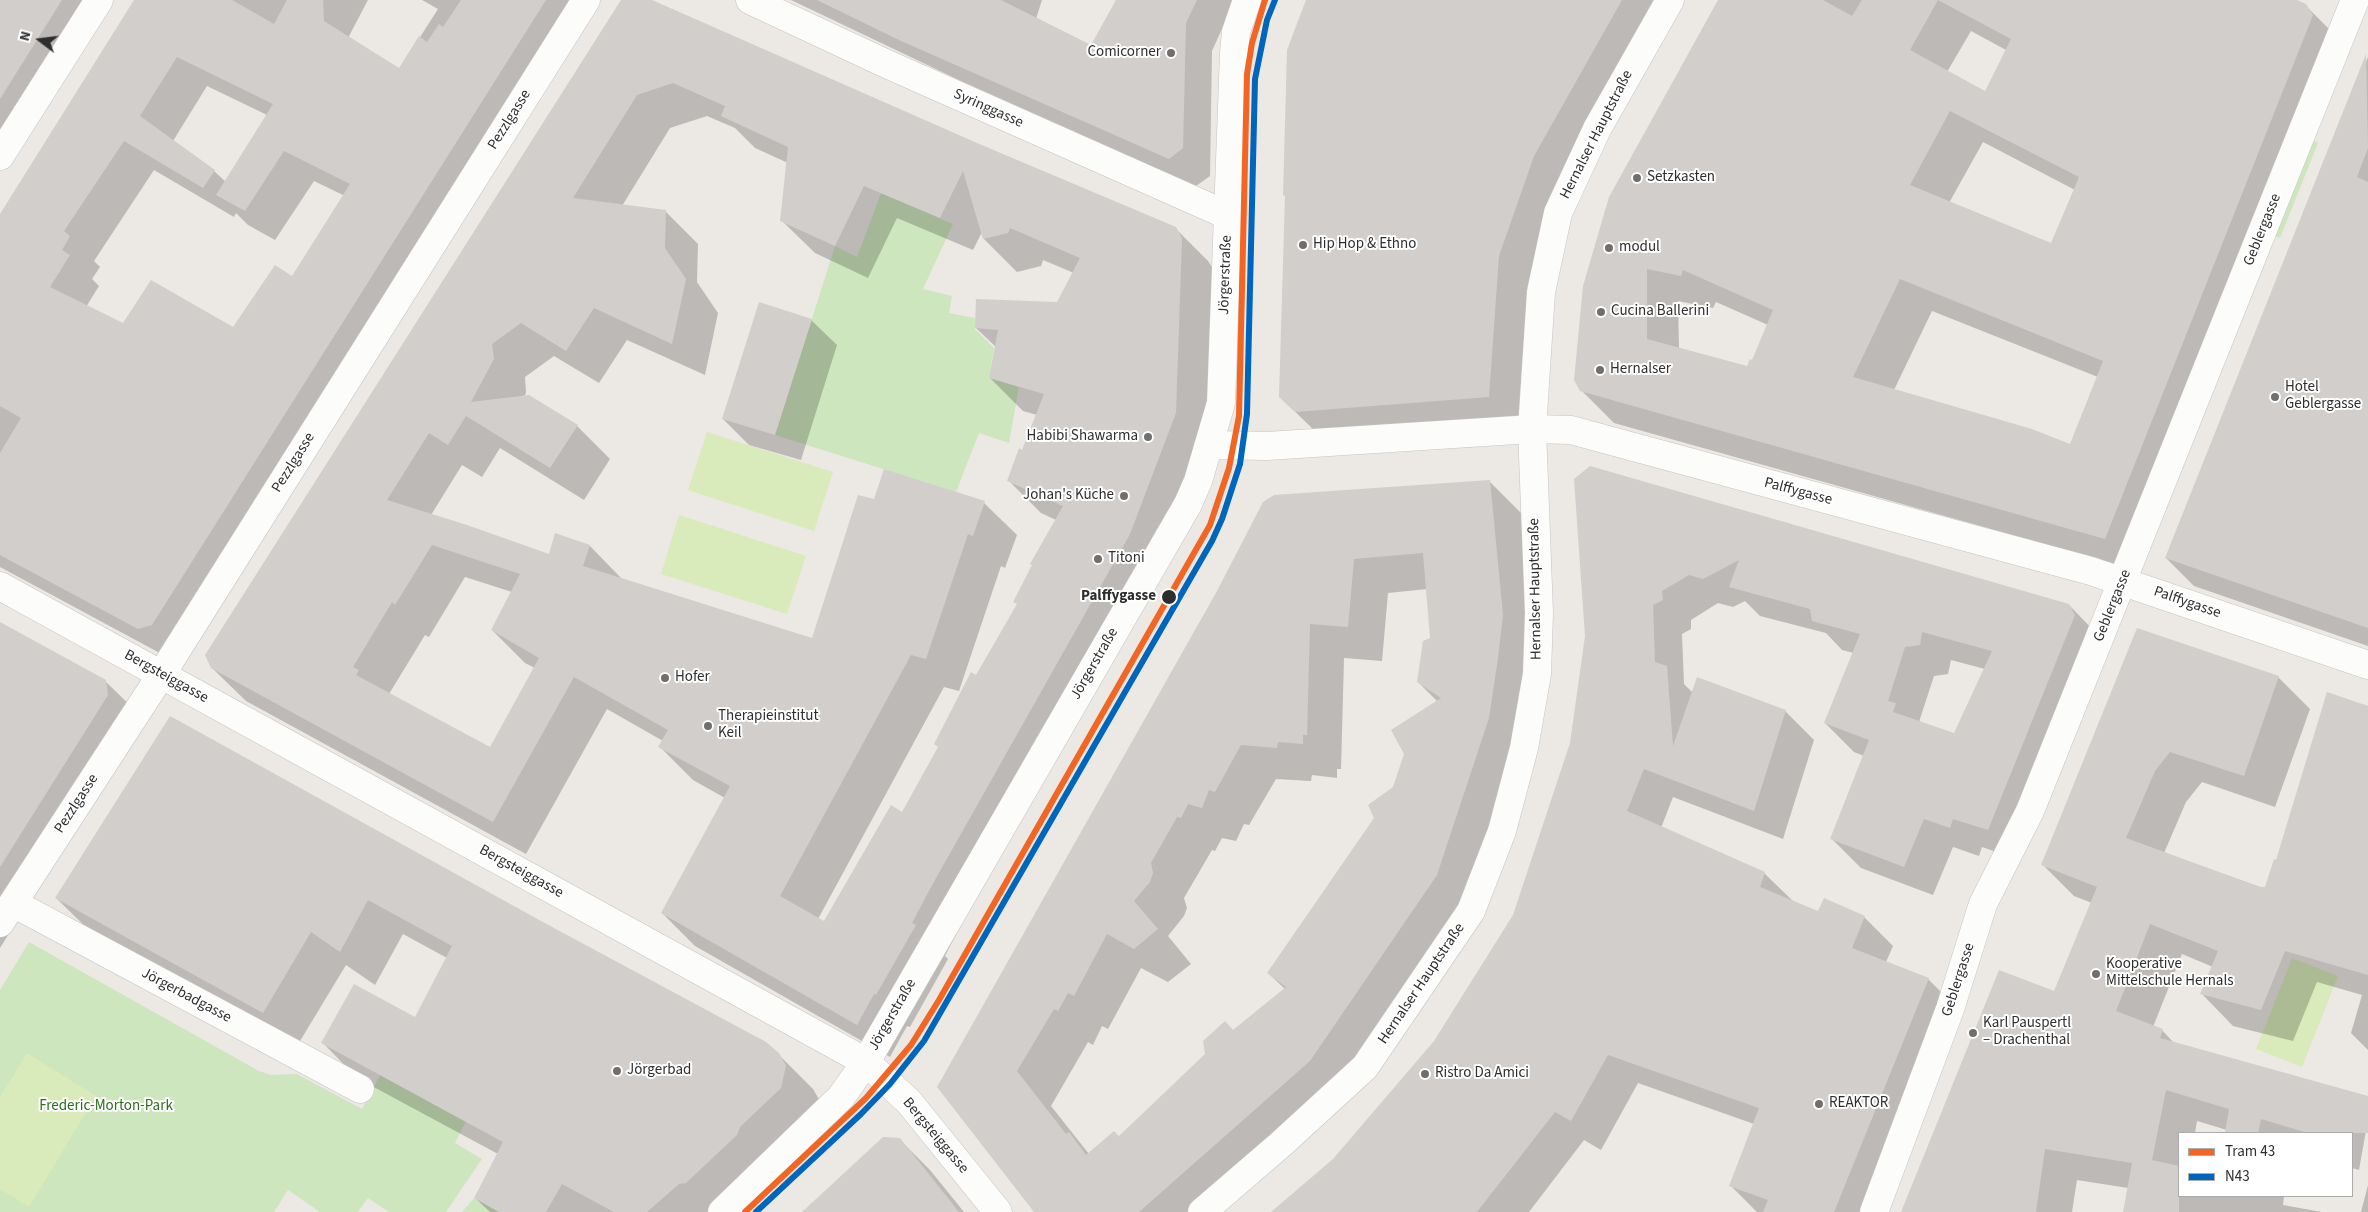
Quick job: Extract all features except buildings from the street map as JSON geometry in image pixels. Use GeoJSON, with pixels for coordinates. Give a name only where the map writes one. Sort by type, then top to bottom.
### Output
{"type":"FeatureCollection","features":[{"type":"Feature","properties":{"kind":"street"},"geometry":{"type":"LineString","coordinates":[[0,156],[99,0]]}},
{"type":"Feature","properties":{"kind":"street","name":"Pezzlgasse"},"geometry":{"type":"LineString","coordinates":[[6,913],[161,675],[586,0]]}},
{"type":"Feature","properties":{"kind":"street","name":"Syringgasse"},"geometry":{"type":"LineString","coordinates":[[750,0],[889,65],[1227,215]]}},
{"type":"Feature","properties":{"kind":"street","name":"Jörgerstraße"},"geometry":{"type":"LineString","coordinates":[[722,1212],[841,1097],[866,1062],[1188,504],[1210,445],[1221,403],[1234,53],[1236,32],[1247,0]]}},
{"type":"Feature","properties":{"kind":"street","name":"Hernalser Hauptstraße"},"geometry":{"type":"LineString","coordinates":[[1202,1212],[1281,1144],[1365,1067],[1471,911],[1502,830],[1524,748],[1537,674],[1539,613],[1532,429],[1541,292],[1558,213],[1597,129],[1670,0]]}},
{"type":"Feature","properties":{"kind":"street","name":"Geblergasse"},"geometry":{"type":"LineString","coordinates":[[1874,1212],[1950,1009],[1983,904],[2030,811],[2355,0]]}},
{"type":"Feature","properties":{"kind":"street","name":"Palffygasse"},"geometry":{"type":"LineString","coordinates":[[1210,445],[1267,446],[1532,429],[1571,430],[2123,580],[2368,665]]}},
{"type":"Feature","properties":{"kind":"street","name":"Bergsteiggasse"},"geometry":{"type":"LineString","coordinates":[[0,586],[866,1062],[909,1102],[998,1212]]}},
{"type":"Feature","properties":{"kind":"street","name":"Jörgerbadgasse"},"geometry":{"type":"LineString","coordinates":[[6,913],[360,1089]]}},
{"type":"Feature","properties":{"kind":"green space"},"geometry":{"type":"Polygon","coordinates":[[[2314,141],[2318,143],[2280,238],[2273,233],[2309,143],[2314,141]]]}},
{"type":"Feature","properties":{"kind":"green space"},"geometry":{"type":"Polygon","coordinates":[[[881,193],[953,224],[923,289],[952,296],[949,313],[975,318],[975,329],[994,348],[989,378],[1019,387],[1009,443],[979,433],[956,492],[775,435],[835,246],[857,257],[881,193]]]}},
{"type":"Feature","properties":{"kind":"green space"},"geometry":{"type":"Polygon","coordinates":[[[707,432],[833,472],[814,531],[688,490],[707,432]]]}},
{"type":"Feature","properties":{"kind":"green space"},"geometry":{"type":"Polygon","coordinates":[[[679,515],[806,556],[787,614],[661,574],[679,515]]]}},
{"type":"Feature","properties":{"kind":"green space","name":"Frederic-Morton-Park"},"geometry":{"type":"Polygon","coordinates":[[[29,942],[259,1071],[271,1075],[297,1074],[362,1109],[380,1075],[466,1122],[455,1143],[482,1159],[446,1212],[389,1212],[368,1198],[358,1212],[320,1212],[288,1190],[274,1212],[0,1212],[0,990],[29,942]]]}},
{"type":"Feature","properties":{"kind":"green space"},"geometry":{"type":"Polygon","coordinates":[[[2292,958],[2338,976],[2302,1067],[2256,1049],[2292,958]]]}},
{"type":"Feature","properties":{"kind":"green space"},"geometry":{"type":"Polygon","coordinates":[[[27,1053],[96,1096],[29,1207],[0,1189],[0,1097],[27,1053]]]}},
{"type":"Feature","properties":{"kind":"green space"},"geometry":{"type":"Polygon","coordinates":[[[474,1198],[499,1212],[462,1212],[474,1198]]]}},
{"type":"Feature","properties":{"kind":"tram line","name":"43"},"geometry":{"type":"LineString","coordinates":[[745,1212],[866,1098],[911,1045],[939,1000],[1210,525],[1229,468],[1239,416],[1247,74],[1252,43],[1265,0]]}},
{"type":"Feature","properties":{"kind":"transit line","name":"N43"},"geometry":{"type":"LineString","coordinates":[[756,1212],[861,1114],[890,1084],[924,1041],[1212,541],[1222,519],[1240,464],[1247,414],[1255,79],[1267,20],[1275,0]]}},
{"type":"Feature","properties":{"kind":"place","name":"Comicorner"},"geometry":{"type":"Point","coordinates":[1171,53]}},
{"type":"Feature","properties":{"kind":"place","name":"Setzkasten"},"geometry":{"type":"Point","coordinates":[1637,178]}},
{"type":"Feature","properties":{"kind":"place","name":"Hip Hop & Ethno"},"geometry":{"type":"Point","coordinates":[1303,245]}},
{"type":"Feature","properties":{"kind":"place","name":"modul"},"geometry":{"type":"Point","coordinates":[1609,248]}},
{"type":"Feature","properties":{"kind":"place","name":"Cucina Ballerini"},"geometry":{"type":"Point","coordinates":[1601,312]}},
{"type":"Feature","properties":{"kind":"place","name":"Hernalser"},"geometry":{"type":"Point","coordinates":[1600,370]}},
{"type":"Feature","properties":{"kind":"place","name":"Hotel Geblergasse"},"geometry":{"type":"Point","coordinates":[2275,397]}},
{"type":"Feature","properties":{"kind":"place","name":"Habibi Shawarma"},"geometry":{"type":"Point","coordinates":[1148,437]}},
{"type":"Feature","properties":{"kind":"place","name":"Johan's Küche"},"geometry":{"type":"Point","coordinates":[1124,496]}},
{"type":"Feature","properties":{"kind":"place","name":"Titoni"},"geometry":{"type":"Point","coordinates":[1098,559]}},
{"type":"Feature","properties":{"kind":"place","name":"Palffygasse"},"geometry":{"type":"Point","coordinates":[1169,597]}},
{"type":"Feature","properties":{"kind":"place","name":"Hofer"},"geometry":{"type":"Point","coordinates":[665,678]}},
{"type":"Feature","properties":{"kind":"place","name":"Therapieinstitut Keil"},"geometry":{"type":"Point","coordinates":[708,726]}},
{"type":"Feature","properties":{"kind":"place","name":"Kooperative Mittelschule Hernals"},"geometry":{"type":"Point","coordinates":[2096,974]}},
{"type":"Feature","properties":{"kind":"place","name":"Karl Pauspertl – Drachenthal"},"geometry":{"type":"Point","coordinates":[1973,1033]}},
{"type":"Feature","properties":{"kind":"place","name":"Jörgerbad"},"geometry":{"type":"Point","coordinates":[617,1071]}},
{"type":"Feature","properties":{"kind":"place","name":"Ristro Da Amici"},"geometry":{"type":"Point","coordinates":[1425,1074]}},
{"type":"Feature","properties":{"kind":"place","name":"REAKTOR"},"geometry":{"type":"Point","coordinates":[1819,1104]}}]}
